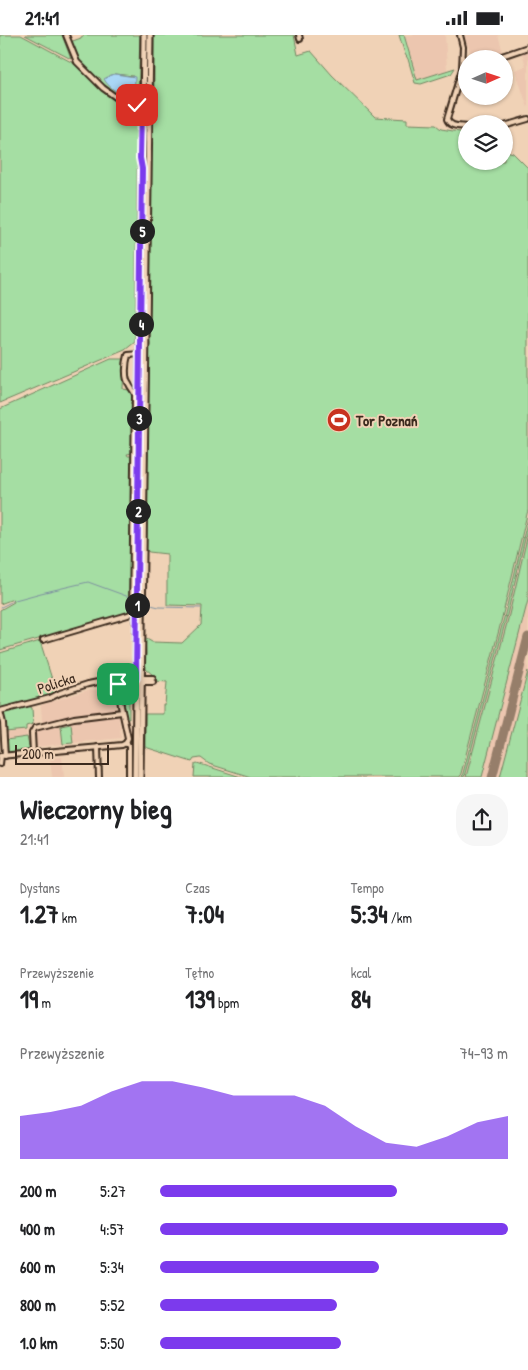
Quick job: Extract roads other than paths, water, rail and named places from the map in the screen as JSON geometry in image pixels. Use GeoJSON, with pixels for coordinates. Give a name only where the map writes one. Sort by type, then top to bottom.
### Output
{"type":"FeatureCollection","features":[{"type":"Feature","properties":{"kind":"main road"},"geometry":{"type":"LineString","coordinates":[[140,777],[139,680],[146,119],[144,35]]}},
{"type":"Feature","properties":{"kind":"main road"},"geometry":{"type":"LineString","coordinates":[[143,354],[142,169],[150,35]]}},
{"type":"Feature","properties":{"kind":"main road"},"geometry":{"type":"LineString","coordinates":[[142,169],[140,158],[141,109],[136,104],[141,100],[141,78],[144,67]]}},
{"type":"Feature","properties":{"kind":"main road"},"geometry":{"type":"LineString","coordinates":[[134,777],[139,680]]}},
{"type":"Feature","properties":{"kind":"street"},"geometry":{"type":"LineString","coordinates":[[66,35],[77,62],[103,88],[121,101],[136,104]]}},
{"type":"Feature","properties":{"kind":"street"},"geometry":{"type":"LineString","coordinates":[[460,35],[463,50]]}},
{"type":"Feature","properties":{"kind":"street"},"geometry":{"type":"LineString","coordinates":[[513,52],[528,47]]}},
{"type":"Feature","properties":{"kind":"street"},"geometry":{"type":"LineString","coordinates":[[458,85],[447,119],[452,125],[458,126]]}},
{"type":"Feature","properties":{"kind":"street"},"geometry":{"type":"LineString","coordinates":[[513,123],[528,119]]}},
{"type":"Feature","properties":{"kind":"street"},"geometry":{"type":"LineString","coordinates":[[43,640],[132,613],[135,395],[127,379],[127,359],[128,355],[143,354]]}},
{"type":"Feature","properties":{"kind":"street","name":"Policka"},"geometry":{"type":"LineString","coordinates":[[0,711],[50,698],[88,684],[125,678],[153,680]]}},
{"type":"Feature","properties":{"kind":"street"},"geometry":{"type":"LineString","coordinates":[[120,680],[119,692],[128,738],[126,743]]}},
{"type":"Feature","properties":{"kind":"street"},"geometry":{"type":"LineString","coordinates":[[0,711],[3,723],[0,764]]}},
{"type":"Feature","properties":{"kind":"street"},"geometry":{"type":"LineString","coordinates":[[34,753],[32,733],[35,727],[76,717],[122,712]]}},
{"type":"Feature","properties":{"kind":"street"},"geometry":{"type":"LineString","coordinates":[[2,756],[122,745],[126,743]]}},
{"type":"Feature","properties":{"kind":"street"},"geometry":{"type":"LineString","coordinates":[[126,743],[129,746],[130,756],[129,777]]}},
{"type":"Feature","properties":{"kind":"street"},"geometry":{"type":"LineString","coordinates":[[98,747],[99,777]]}},
{"type":"Feature","properties":{"kind":"water"},"geometry":{"type":"Polygon","coordinates":[[[115,74],[135,77],[134,98],[117,92],[104,79],[115,74]]]}},
{"type":"Feature","properties":{"kind":"waterway"},"geometry":{"type":"LineString","coordinates":[[15,600],[88,582],[129,597]]}},
{"type":"Feature","properties":{"kind":"waterway"},"geometry":{"type":"LineString","coordinates":[[1,607],[13,601]]}},
{"type":"Feature","properties":{"kind":"waterway"},"geometry":{"type":"LineString","coordinates":[[151,605],[159,607],[201,608]]}},
{"type":"Feature","properties":{"kind":"place","name":"Tor Poznań"},"geometry":{"type":"Point","coordinates":[339,420]}}]}
